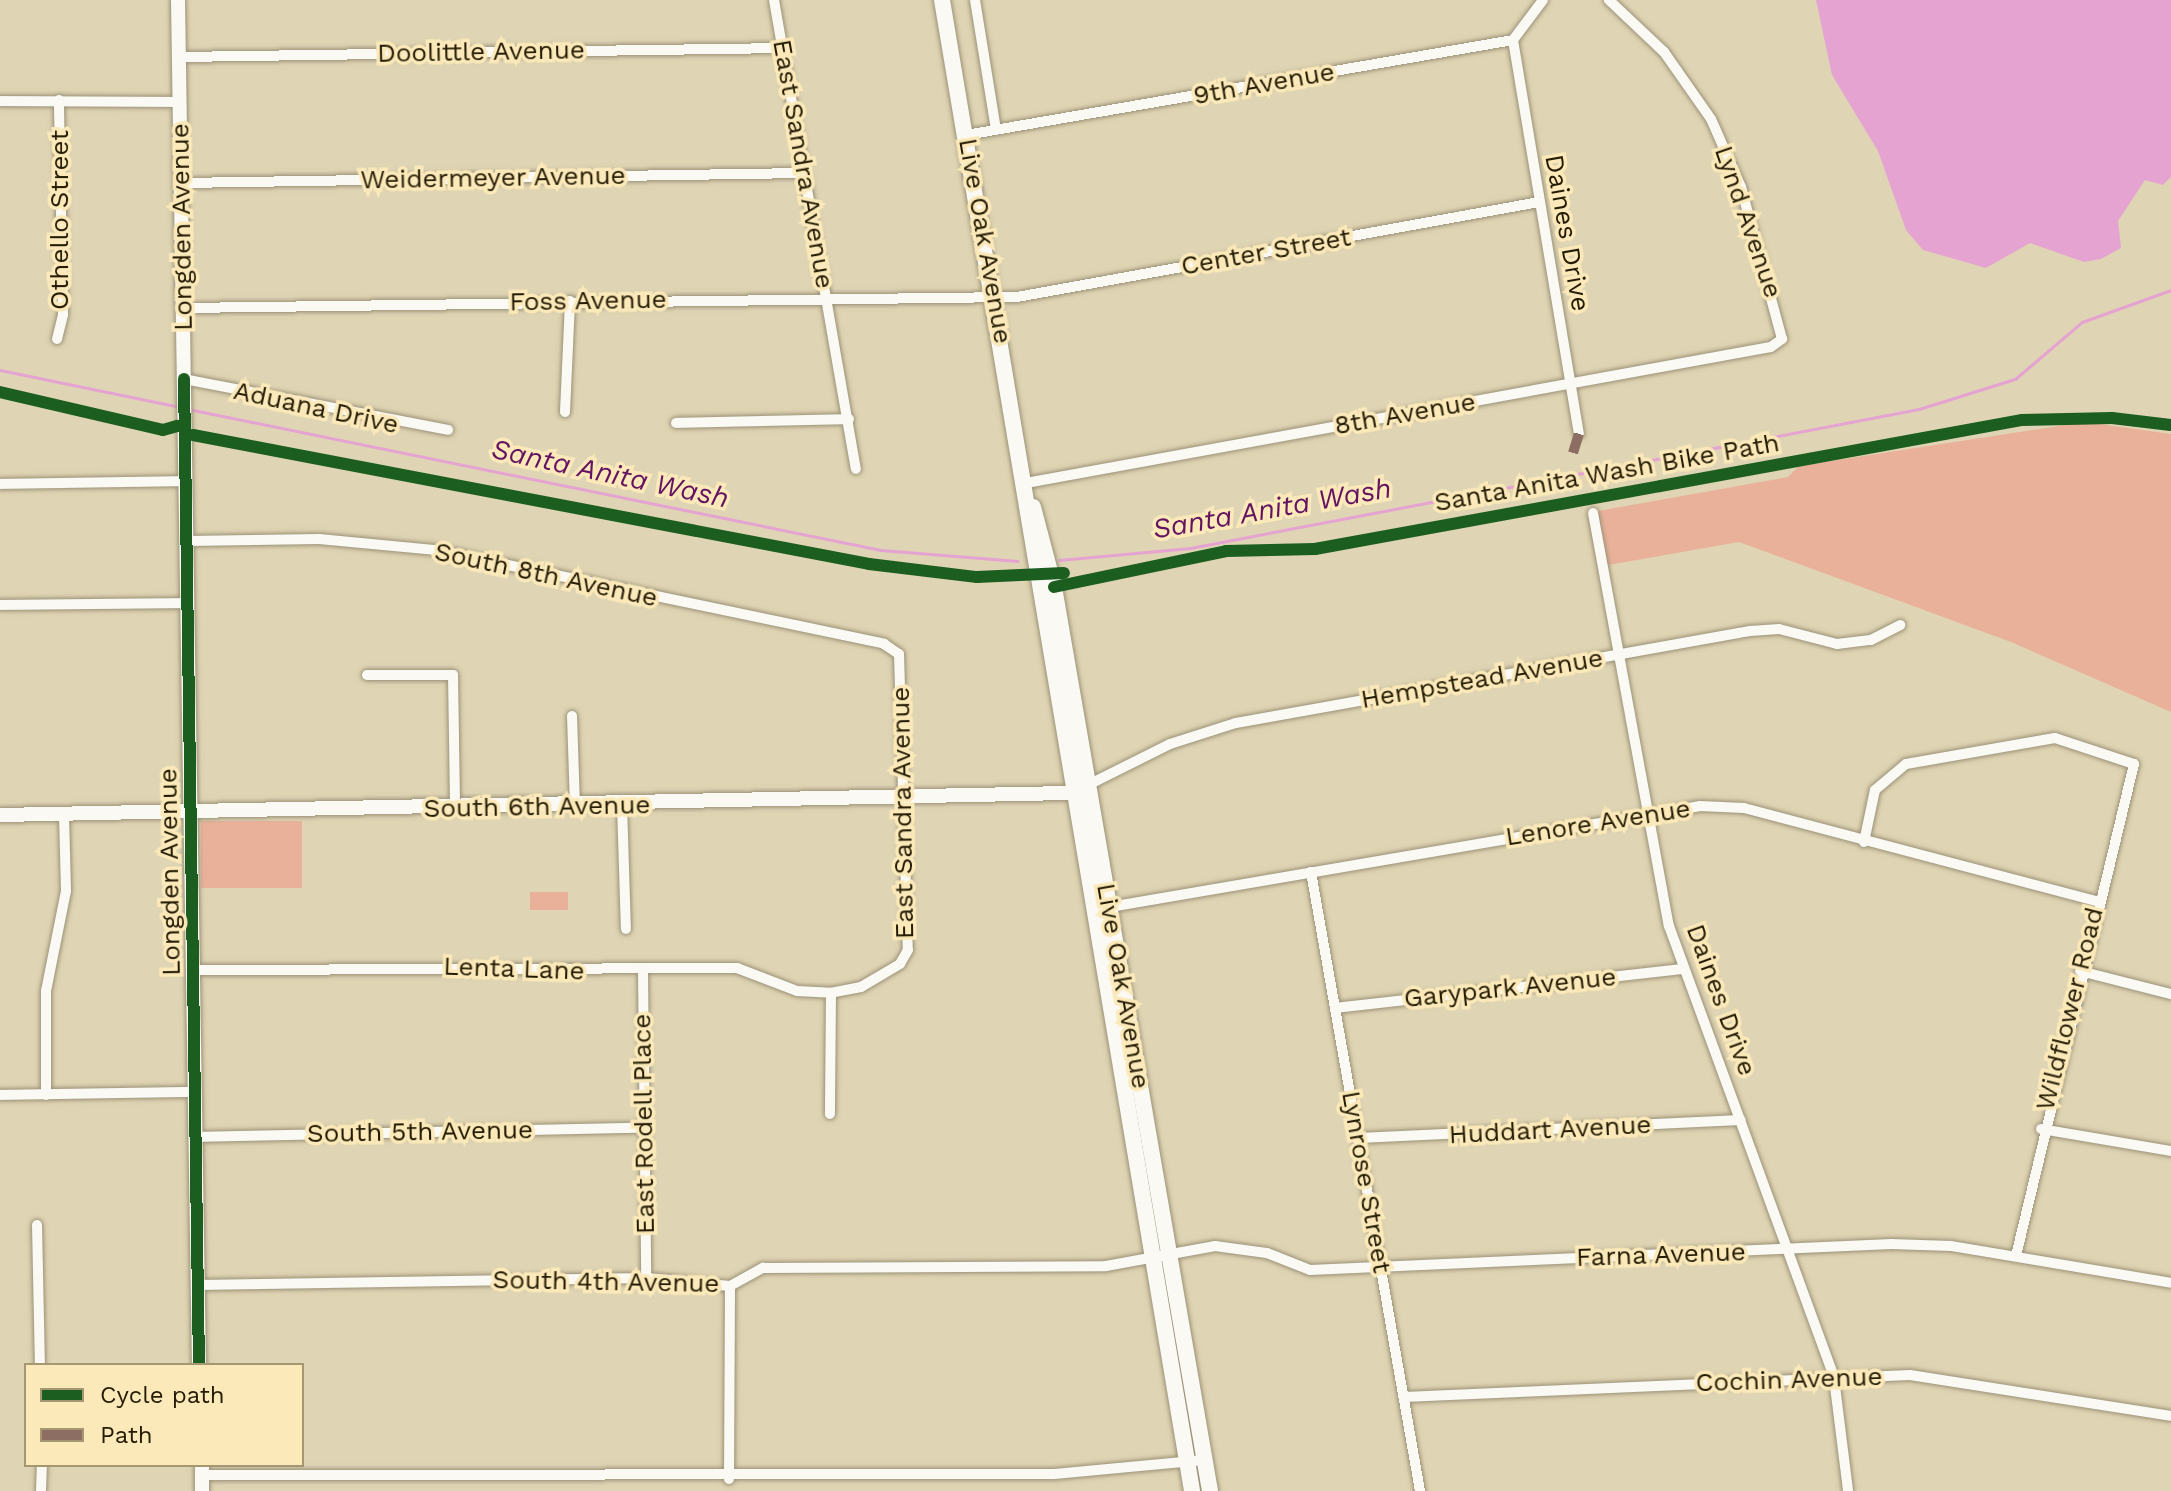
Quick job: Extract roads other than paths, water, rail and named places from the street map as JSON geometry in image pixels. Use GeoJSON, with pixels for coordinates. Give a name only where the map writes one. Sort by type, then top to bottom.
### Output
{"type":"FeatureCollection","features":[{"type":"Feature","properties":{"kind":"main road","name":"Live Oak Avenue"},"geometry":{"type":"LineString","coordinates":[[942,0],[1039,551],[1072,793],[1101,909]]}},
{"type":"Feature","properties":{"kind":"main road","name":"Live Oak Avenue"},"geometry":{"type":"LineString","coordinates":[[1041,569],[1088,785],[1101,909],[1196,1461],[1210,1491]]}},
{"type":"Feature","properties":{"kind":"main road","name":"Live Oak Avenue"},"geometry":{"type":"LineString","coordinates":[[1192,1491],[1196,1461]]}},
{"type":"Feature","properties":{"kind":"street","name":"Longden Avenue"},"geometry":{"type":"LineString","coordinates":[[178,0],[199,1363]]}},
{"type":"Feature","properties":{"kind":"street","name":"East Sandra Avenue"},"geometry":{"type":"LineString","coordinates":[[774,0],[856,469]]}},
{"type":"Feature","properties":{"kind":"street","name":"Live Oak Avenue"},"geometry":{"type":"LineString","coordinates":[[975,0],[996,129]]}},
{"type":"Feature","properties":{"kind":"street"},"geometry":{"type":"LineString","coordinates":[[1513,40],[1543,0]]}},
{"type":"Feature","properties":{"kind":"street","name":"Lynd Avenue"},"geometry":{"type":"LineString","coordinates":[[1609,0],[1664,52],[1711,119],[1741,187],[1782,339]]}},
{"type":"Feature","properties":{"kind":"street","name":"9th Avenue"},"geometry":{"type":"LineString","coordinates":[[966,135],[1513,40]]}},
{"type":"Feature","properties":{"kind":"street","name":"Daines Drive"},"geometry":{"type":"LineString","coordinates":[[1513,40],[1579,433]]}},
{"type":"Feature","properties":{"kind":"street","name":"Doolittle Avenue"},"geometry":{"type":"LineString","coordinates":[[179,57],[783,48]]}},
{"type":"Feature","properties":{"kind":"street","name":"Othello Street"},"geometry":{"type":"LineString","coordinates":[[57,339],[63,315],[59,100]]}},
{"type":"Feature","properties":{"kind":"street"},"geometry":{"type":"LineString","coordinates":[[0,101],[180,102]]}},
{"type":"Feature","properties":{"kind":"street","name":"Weidermeyer Avenue"},"geometry":{"type":"LineString","coordinates":[[181,183],[805,173]]}},
{"type":"Feature","properties":{"kind":"street","name":"Center Street"},"geometry":{"type":"LineString","coordinates":[[993,296],[1539,202]]}},
{"type":"Feature","properties":{"kind":"street","name":"Foss Avenue"},"geometry":{"type":"LineString","coordinates":[[183,308],[993,296]]}},
{"type":"Feature","properties":{"kind":"street"},"geometry":{"type":"LineString","coordinates":[[565,412],[570,301]]}},
{"type":"Feature","properties":{"kind":"street","name":"8th Avenue"},"geometry":{"type":"LineString","coordinates":[[1026,483],[1570,384],[1782,339]]}},
{"type":"Feature","properties":{"kind":"street","name":"Aduana Drive"},"geometry":{"type":"LineString","coordinates":[[184,379],[448,430]]}},
{"type":"Feature","properties":{"kind":"street"},"geometry":{"type":"LineString","coordinates":[[676,423],[849,419]]}},
{"type":"Feature","properties":{"kind":"street"},"geometry":{"type":"LineString","coordinates":[[0,484],[186,481]]}},
{"type":"Feature","properties":{"kind":"street","name":"Daines Drive"},"geometry":{"type":"LineString","coordinates":[[1593,513],[1649,814],[1684,969],[1792,1250],[1834,1378],[1848,1491]]}},
{"type":"Feature","properties":{"kind":"street","name":"South 8th Avenue"},"geometry":{"type":"LineString","coordinates":[[187,541],[319,539],[436,550],[884,644],[899,654]]}},
{"type":"Feature","properties":{"kind":"street"},"geometry":{"type":"LineString","coordinates":[[0,605],[187,603]]}},
{"type":"Feature","properties":{"kind":"street","name":"Hempstead Avenue"},"geometry":{"type":"LineString","coordinates":[[1072,793],[1170,744],[1236,723],[1779,629],[1854,643],[1900,625]]}},
{"type":"Feature","properties":{"kind":"street","name":"East Sandra Avenue"},"geometry":{"type":"LineString","coordinates":[[831,993],[874,979],[900,964],[908,950],[899,654]]}},
{"type":"Feature","properties":{"kind":"street"},"geometry":{"type":"LineString","coordinates":[[367,675],[453,675],[455,808]]}},
{"type":"Feature","properties":{"kind":"street"},"geometry":{"type":"LineString","coordinates":[[572,716],[575,806]]}},
{"type":"Feature","properties":{"kind":"street","name":"Wildflower Road"},"geometry":{"type":"LineString","coordinates":[[1864,842],[1875,790],[1906,764],[2055,738],[2134,764],[2041,1129],[2016,1256]]}},
{"type":"Feature","properties":{"kind":"street","name":"South 6th Avenue"},"geometry":{"type":"LineString","coordinates":[[0,815],[904,801],[1072,793]]}},
{"type":"Feature","properties":{"kind":"street"},"geometry":{"type":"LineString","coordinates":[[622,805],[626,929]]}},
{"type":"Feature","properties":{"kind":"street","name":"Lenore Avenue"},"geometry":{"type":"LineString","coordinates":[[1101,909],[1649,814],[1744,808],[2097,901]]}},
{"type":"Feature","properties":{"kind":"street"},"geometry":{"type":"LineString","coordinates":[[46,1095],[46,991],[66,891],[64,814]]}},
{"type":"Feature","properties":{"kind":"street","name":"Lynrose Street"},"geometry":{"type":"LineString","coordinates":[[1311,872],[1420,1491]]}},
{"type":"Feature","properties":{"kind":"street","name":"Lenta Lane"},"geometry":{"type":"LineString","coordinates":[[194,970],[523,964],[643,970],[737,968],[797,991],[831,993]]}},
{"type":"Feature","properties":{"kind":"street","name":"Garypark Avenue"},"geometry":{"type":"LineString","coordinates":[[1335,1008],[1684,969]]}},
{"type":"Feature","properties":{"kind":"street","name":"East Rodell Place"},"geometry":{"type":"LineString","coordinates":[[643,970],[646,1278]]}},
{"type":"Feature","properties":{"kind":"street"},"geometry":{"type":"LineString","coordinates":[[2080,971],[2171,994]]}},
{"type":"Feature","properties":{"kind":"street"},"geometry":{"type":"LineString","coordinates":[[830,1114],[831,993]]}},
{"type":"Feature","properties":{"kind":"street"},"geometry":{"type":"LineString","coordinates":[[0,1095],[195,1092]]}},
{"type":"Feature","properties":{"kind":"street","name":"Huddart Avenue"},"geometry":{"type":"LineString","coordinates":[[1359,1138],[1741,1120]]}},
{"type":"Feature","properties":{"kind":"street","name":"South 5th Avenue"},"geometry":{"type":"LineString","coordinates":[[196,1137],[644,1128]]}},
{"type":"Feature","properties":{"kind":"street"},"geometry":{"type":"LineString","coordinates":[[2041,1129],[2171,1151]]}},
{"type":"Feature","properties":{"kind":"street"},"geometry":{"type":"LineString","coordinates":[[37,1225],[40,1363]]}},
{"type":"Feature","properties":{"kind":"street","name":"Farna Avenue"},"geometry":{"type":"LineString","coordinates":[[1161,1255],[1239,1247],[1310,1270],[1951,1246],[2171,1283]]}},
{"type":"Feature","properties":{"kind":"street","name":"South 4th Avenue"},"geometry":{"type":"LineString","coordinates":[[197,1285],[646,1278],[730,1286],[763,1268],[1106,1266],[1161,1255]]}},
{"type":"Feature","properties":{"kind":"street"},"geometry":{"type":"LineString","coordinates":[[729,1479],[730,1286]]}},
{"type":"Feature","properties":{"kind":"street","name":"Cochin Avenue"},"geometry":{"type":"LineString","coordinates":[[1404,1397],[1910,1375],[2171,1416]]}},
{"type":"Feature","properties":{"kind":"street"},"geometry":{"type":"LineString","coordinates":[[202,1491],[202,1470],[729,1479],[1054,1474],[1196,1461]]}},
{"type":"Feature","properties":{"kind":"street"},"geometry":{"type":"LineString","coordinates":[[41,1491],[42,1467]]}},
{"type":"Feature","properties":{"kind":"waterway","name":"Santa Anita Wash"},"geometry":{"type":"LineString","coordinates":[[1059,560],[1190,548],[1919,409],[2015,379],[2082,322],[2171,290]]}},
{"type":"Feature","properties":{"kind":"waterway","name":"Santa Anita Wash"},"geometry":{"type":"LineString","coordinates":[[0,370],[181,407]]}},
{"type":"Feature","properties":{"kind":"waterway","name":"Santa Anita Wash"},"geometry":{"type":"LineString","coordinates":[[188,409],[881,550],[1018,561]]}}]}
